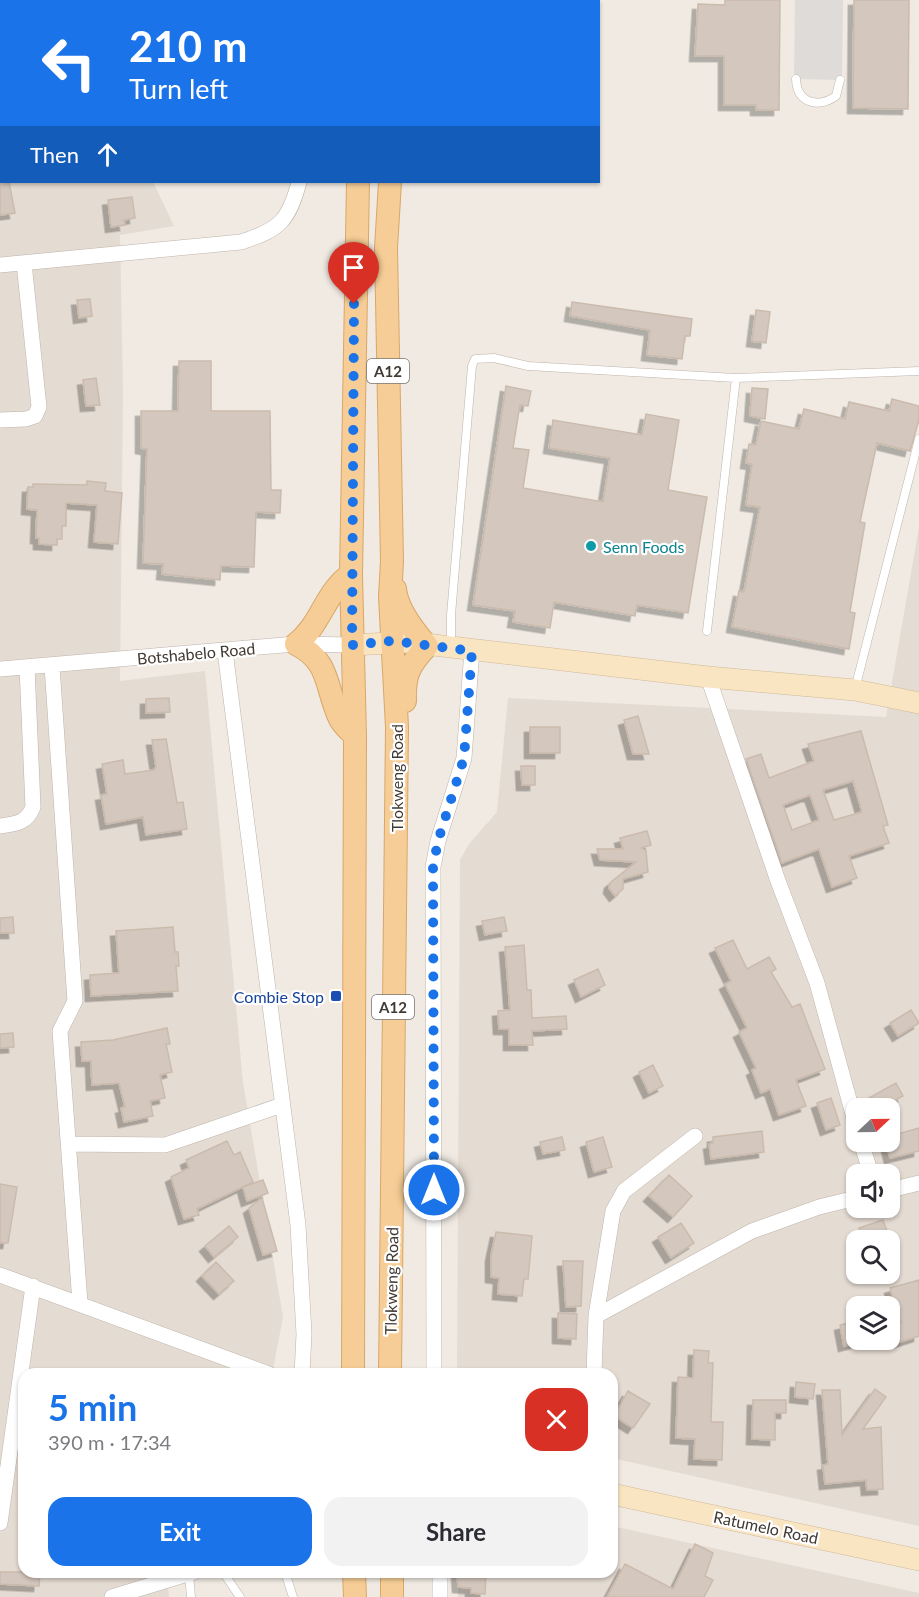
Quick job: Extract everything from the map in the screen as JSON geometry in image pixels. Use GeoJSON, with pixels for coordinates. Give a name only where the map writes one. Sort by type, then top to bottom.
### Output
{"type":"FeatureCollection","features":[{"type":"Feature","properties":{"kind":"main road","name":"A12"},"geometry":{"type":"LineString","coordinates":[[353,1368],[355,736],[351,574],[358,183]]}},
{"type":"Feature","properties":{"kind":"main road","name":"Tlokweng Road"},"geometry":{"type":"LineString","coordinates":[[390,183],[386,248],[392,561],[390,597],[397,727],[390,1368]]}},
{"type":"Feature","properties":{"kind":"main road"},"geometry":{"type":"LineString","coordinates":[[392,561],[396,597],[414,630],[427,646],[418,656],[404,681],[405,707],[397,727]]}},
{"type":"Feature","properties":{"kind":"main road"},"geometry":{"type":"LineString","coordinates":[[351,574],[337,584],[317,623],[309,634],[296,644],[310,651],[318,660],[340,720],[355,736]]}},
{"type":"Feature","properties":{"kind":"main road"},"geometry":{"type":"LineString","coordinates":[[354,1578],[355,1597]]}},
{"type":"Feature","properties":{"kind":"main road"},"geometry":{"type":"LineString","coordinates":[[392,1578],[392,1597]]}},
{"type":"Feature","properties":{"kind":"street"},"geometry":{"type":"LineString","coordinates":[[0,265],[241,242],[265,234],[285,220],[299,183]]}},
{"type":"Feature","properties":{"kind":"street"},"geometry":{"type":"LineString","coordinates":[[0,420],[26,420],[35,416],[39,407],[24,262]]}},
{"type":"Feature","properties":{"kind":"street","name":"Botshabelo Road"},"geometry":{"type":"LineString","coordinates":[[0,669],[296,644],[352,645],[392,641],[708,677],[855,690],[919,703]]}},
{"type":"Feature","properties":{"kind":"street"},"geometry":{"type":"LineString","coordinates":[[434,1368],[433,867],[438,841],[464,758],[462,650]]}},
{"type":"Feature","properties":{"kind":"street"},"geometry":{"type":"LineString","coordinates":[[225,651],[298,1225],[304,1334],[302,1368]]}},
{"type":"Feature","properties":{"kind":"street"},"geometry":{"type":"LineString","coordinates":[[52,666],[75,1001],[60,1031],[80,1303]]}},
{"type":"Feature","properties":{"kind":"street"},"geometry":{"type":"LineString","coordinates":[[0,826],[18,824],[29,818],[33,807],[27,667]]}},
{"type":"Feature","properties":{"kind":"street"},"geometry":{"type":"LineString","coordinates":[[708,677],[778,882],[817,983],[849,1098]]}},
{"type":"Feature","properties":{"kind":"street"},"geometry":{"type":"LineString","coordinates":[[70,1144],[165,1145],[282,1104]]}},
{"type":"Feature","properties":{"kind":"street"},"geometry":{"type":"LineString","coordinates":[[594,1368],[596,1316],[613,1211],[617,1200],[624,1191],[695,1136]]}},
{"type":"Feature","properties":{"kind":"street"},"geometry":{"type":"LineString","coordinates":[[900,1188],[919,1183]]}},
{"type":"Feature","properties":{"kind":"street"},"geometry":{"type":"LineString","coordinates":[[596,1316],[752,1231],[819,1207],[846,1200]]}},
{"type":"Feature","properties":{"kind":"street"},"geometry":{"type":"LineString","coordinates":[[0,1275],[253,1368]]}},
{"type":"Feature","properties":{"kind":"street"},"geometry":{"type":"LineString","coordinates":[[22,1368],[33,1286]]}},
{"type":"Feature","properties":{"kind":"street"},"geometry":{"type":"LineString","coordinates":[[0,1523],[18,1394]]}},
{"type":"Feature","properties":{"kind":"street","name":"Ratumelo Road"},"geometry":{"type":"LineString","coordinates":[[618,1495],[919,1560]]}},
{"type":"Feature","properties":{"kind":"street"},"geometry":{"type":"LineString","coordinates":[[112,1597],[175,1578]]}},
{"type":"Feature","properties":{"kind":"street"},"geometry":{"type":"LineString","coordinates":[[440,1578],[440,1597]]}},
{"type":"Feature","properties":{"kind":"lane"},"geometry":{"type":"LineString","coordinates":[[796,80],[800,96],[809,102],[826,103],[836,96],[840,80]]}},
{"type":"Feature","properties":{"kind":"lane"},"geometry":{"type":"LineString","coordinates":[[462,650],[452,603],[472,366],[475,359],[494,358],[528,366],[736,378],[919,370]]}},
{"type":"Feature","properties":{"kind":"lane"},"geometry":{"type":"LineString","coordinates":[[707,631],[736,378]]}},
{"type":"Feature","properties":{"kind":"lane"},"geometry":{"type":"LineString","coordinates":[[855,690],[919,439]]}},
{"type":"Feature","properties":{"kind":"lane"},"geometry":{"type":"LineString","coordinates":[[191,1578],[191,1597]]}},
{"type":"Feature","properties":{"kind":"lane"},"geometry":{"type":"LineString","coordinates":[[227,1578],[240,1597]]}},
{"type":"Feature","properties":{"kind":"lane"},"geometry":{"type":"LineString","coordinates":[[287,1578],[293,1597]]}},
{"type":"Feature","properties":{"kind":"shaded area"},"geometry":{"type":"Polygon","coordinates":[[[795,0],[843,0],[842,80],[794,79],[795,0]]]}},
{"type":"Feature","properties":{"kind":"shaded area"},"geometry":{"type":"Polygon","coordinates":[[[0,183],[153,183],[174,226],[120,235],[123,391],[120,681],[205,671],[243,1083],[283,1317],[273,1368],[18,1368],[18,1578],[167,1578],[169,1597],[0,1597],[0,183]]]}},
{"type":"Feature","properties":{"kind":"shaded area"},"geometry":{"type":"Polygon","coordinates":[[[919,527],[919,1526],[618,1459],[618,1368],[457,1368],[460,860],[469,844],[497,812],[508,698],[886,717],[919,527]]]}},
{"type":"Feature","properties":{"kind":"shaded area"},"geometry":{"type":"Polygon","coordinates":[[[618,1527],[919,1593],[919,1597],[458,1597],[458,1578],[618,1578],[618,1527]]]}},
{"type":"Feature","properties":{"kind":"building"},"geometry":{"type":"Polygon","coordinates":[[[725,0],[780,0],[779,110],[756,110],[756,105],[724,105],[724,56],[695,56],[698,4],[725,5],[725,0]]]}},
{"type":"Feature","properties":{"kind":"building"},"geometry":{"type":"Polygon","coordinates":[[[854,0],[909,0],[908,109],[853,108],[854,0]]]}},
{"type":"Feature","properties":{"kind":"building"},"geometry":{"type":"Polygon","coordinates":[[[0,183],[9,183],[15,213],[0,215],[0,183]]]}},
{"type":"Feature","properties":{"kind":"building"},"geometry":{"type":"Polygon","coordinates":[[[132,197],[135,218],[124,220],[125,225],[111,227],[108,200],[132,197]]]}},
{"type":"Feature","properties":{"kind":"building"},"geometry":{"type":"Polygon","coordinates":[[[90,299],[92,316],[79,318],[77,300],[90,299]]]}},
{"type":"Feature","properties":{"kind":"building"},"geometry":{"type":"Polygon","coordinates":[[[572,302],[692,319],[690,336],[685,336],[682,359],[647,355],[650,330],[570,316],[572,302]]]}},
{"type":"Feature","properties":{"kind":"building"},"geometry":{"type":"Polygon","coordinates":[[[756,310],[770,312],[766,343],[752,341],[756,310]]]}},
{"type":"Feature","properties":{"kind":"building"},"geometry":{"type":"Polygon","coordinates":[[[179,361],[211,361],[211,411],[270,411],[271,490],[281,490],[280,513],[256,512],[254,567],[221,566],[220,580],[162,574],[163,564],[143,563],[147,449],[141,448],[141,411],[178,411],[179,361]]]}},
{"type":"Feature","properties":{"kind":"building"},"geometry":{"type":"Polygon","coordinates":[[[96,378],[100,405],[86,406],[83,380],[96,378]]]}},
{"type":"Feature","properties":{"kind":"building","name":"Senn Foods"},"geometry":{"type":"Polygon","coordinates":[[[506,386],[531,391],[528,406],[520,405],[513,448],[529,450],[523,488],[603,502],[610,458],[549,448],[553,420],[642,435],[646,414],[679,420],[668,490],[707,497],[688,613],[637,605],[635,616],[554,602],[550,628],[513,622],[515,611],[473,605],[506,386]]]}},
{"type":"Feature","properties":{"kind":"building"},"geometry":{"type":"Polygon","coordinates":[[[752,388],[768,389],[765,419],[750,416],[752,388]]]}},
{"type":"Feature","properties":{"kind":"building"},"geometry":{"type":"Polygon","coordinates":[[[892,399],[919,406],[919,420],[910,451],[877,443],[860,522],[865,523],[850,612],[855,613],[849,649],[732,627],[739,591],[744,592],[760,507],[746,505],[752,464],[746,463],[749,444],[756,445],[761,421],[799,429],[804,409],[845,419],[849,402],[889,411],[892,399]]]}},
{"type":"Feature","properties":{"kind":"building"},"geometry":{"type":"Polygon","coordinates":[[[87,481],[106,483],[105,491],[122,493],[118,544],[94,542],[97,505],[66,503],[66,526],[62,526],[62,539],[57,539],[57,545],[39,544],[39,538],[36,538],[37,510],[27,509],[28,487],[33,487],[33,484],[87,485],[87,481]]]}},
{"type":"Feature","properties":{"kind":"building"},"geometry":{"type":"Polygon","coordinates":[[[169,698],[170,712],[146,713],[146,699],[169,698]]]}},
{"type":"Feature","properties":{"kind":"building"},"geometry":{"type":"Polygon","coordinates":[[[638,716],[649,754],[633,754],[624,720],[638,716]]]}},
{"type":"Feature","properties":{"kind":"building"},"geometry":{"type":"Polygon","coordinates":[[[530,727],[560,727],[560,753],[530,753],[530,727]]]}},
{"type":"Feature","properties":{"kind":"building"},"geometry":{"type":"Polygon","coordinates":[[[861,731],[888,825],[883,826],[889,843],[849,856],[857,878],[832,887],[819,849],[782,863],[746,759],[761,754],[769,778],[814,761],[808,744],[861,731]],[[853,781],[823,790],[834,820],[862,812],[853,781]],[[810,795],[783,805],[792,830],[819,820],[810,795]]]}},
{"type":"Feature","properties":{"kind":"building"},"geometry":{"type":"Polygon","coordinates":[[[166,739],[177,803],[183,802],[187,829],[146,835],[143,817],[106,824],[101,795],[107,794],[102,764],[123,760],[125,774],[154,770],[156,767],[152,740],[166,739]]]}},
{"type":"Feature","properties":{"kind":"building"},"geometry":{"type":"Polygon","coordinates":[[[521,766],[535,766],[535,785],[522,785],[521,766]]]}},
{"type":"Feature","properties":{"kind":"building"},"geometry":{"type":"Polygon","coordinates":[[[647,831],[651,845],[641,848],[646,851],[648,872],[623,879],[623,889],[615,896],[609,888],[610,883],[636,862],[600,860],[597,849],[623,849],[620,838],[647,831]]]}},
{"type":"Feature","properties":{"kind":"building"},"geometry":{"type":"Polygon","coordinates":[[[13,917],[14,933],[0,933],[0,918],[13,917]]]}},
{"type":"Feature","properties":{"kind":"building"},"geometry":{"type":"Polygon","coordinates":[[[504,917],[507,931],[485,935],[482,921],[504,917]]]}},
{"type":"Feature","properties":{"kind":"building"},"geometry":{"type":"Polygon","coordinates":[[[173,927],[175,952],[178,952],[179,966],[176,966],[178,991],[91,996],[90,975],[119,973],[116,931],[173,927]]]}},
{"type":"Feature","properties":{"kind":"building"},"geometry":{"type":"Polygon","coordinates":[[[733,940],[747,969],[769,957],[776,969],[771,972],[792,1007],[800,1004],[825,1069],[796,1080],[806,1106],[779,1115],[770,1089],[761,1093],[752,1070],[756,1068],[739,1032],[747,1028],[725,984],[731,981],[715,948],[733,940]]]}},
{"type":"Feature","properties":{"kind":"building"},"geometry":{"type":"Polygon","coordinates":[[[524,945],[527,990],[531,990],[532,1018],[566,1016],[567,1029],[532,1031],[533,1045],[509,1045],[509,1029],[499,1029],[498,1011],[510,1010],[505,947],[524,945]]]}},
{"type":"Feature","properties":{"kind":"building"},"geometry":{"type":"Polygon","coordinates":[[[598,969],[605,985],[581,997],[574,980],[598,969]]]}},
{"type":"Feature","properties":{"kind":"building"},"geometry":{"type":"Polygon","coordinates":[[[911,1010],[919,1023],[898,1036],[890,1023],[911,1010]]]}},
{"type":"Feature","properties":{"kind":"building"},"geometry":{"type":"Polygon","coordinates":[[[167,1028],[170,1044],[166,1044],[172,1072],[160,1075],[165,1098],[150,1101],[153,1116],[124,1122],[121,1108],[125,1107],[119,1083],[92,1085],[91,1061],[82,1061],[81,1042],[113,1040],[167,1028]]]}},
{"type":"Feature","properties":{"kind":"building"},"geometry":{"type":"Polygon","coordinates":[[[13,1033],[14,1047],[0,1048],[0,1034],[13,1033]]]}},
{"type":"Feature","properties":{"kind":"building"},"geometry":{"type":"Polygon","coordinates":[[[653,1065],[663,1086],[649,1093],[639,1072],[653,1065]]]}},
{"type":"Feature","properties":{"kind":"building"},"geometry":{"type":"Polygon","coordinates":[[[896,1083],[903,1096],[899,1098],[869,1098],[896,1083]]]}},
{"type":"Feature","properties":{"kind":"building"},"geometry":{"type":"Polygon","coordinates":[[[831,1098],[840,1125],[826,1130],[817,1103],[831,1098]]]}},
{"type":"Feature","properties":{"kind":"building"},"geometry":{"type":"Polygon","coordinates":[[[919,1128],[919,1151],[890,1158],[888,1152],[900,1152],[900,1133],[919,1128]]]}},
{"type":"Feature","properties":{"kind":"building"},"geometry":{"type":"Polygon","coordinates":[[[762,1131],[764,1152],[711,1159],[709,1144],[713,1143],[713,1137],[762,1131]]]}},
{"type":"Feature","properties":{"kind":"building"},"geometry":{"type":"Polygon","coordinates":[[[562,1137],[565,1150],[543,1154],[540,1142],[562,1137]]]}},
{"type":"Feature","properties":{"kind":"building"},"geometry":{"type":"Polygon","coordinates":[[[603,1137],[612,1167],[594,1172],[586,1142],[603,1137]]]}},
{"type":"Feature","properties":{"kind":"building"},"geometry":{"type":"Polygon","coordinates":[[[227,1141],[234,1155],[240,1152],[253,1182],[197,1209],[199,1215],[184,1219],[171,1177],[189,1168],[186,1160],[227,1141]]]}},
{"type":"Feature","properties":{"kind":"building"},"geometry":{"type":"Polygon","coordinates":[[[669,1175],[692,1196],[673,1217],[649,1196],[669,1175]]]}},
{"type":"Feature","properties":{"kind":"building"},"geometry":{"type":"Polygon","coordinates":[[[263,1180],[268,1193],[247,1201],[243,1187],[263,1180]]]}},
{"type":"Feature","properties":{"kind":"building"},"geometry":{"type":"Polygon","coordinates":[[[0,1184],[17,1187],[8,1243],[0,1243],[0,1184]]]}},
{"type":"Feature","properties":{"kind":"building"},"geometry":{"type":"Polygon","coordinates":[[[262,1198],[277,1251],[263,1255],[249,1208],[262,1198]]]}},
{"type":"Feature","properties":{"kind":"building"},"geometry":{"type":"Polygon","coordinates":[[[883,1220],[886,1230],[860,1230],[859,1228],[883,1220]]]}},
{"type":"Feature","properties":{"kind":"building"},"geometry":{"type":"Polygon","coordinates":[[[681,1223],[694,1243],[671,1258],[658,1237],[681,1223]]]}},
{"type":"Feature","properties":{"kind":"building"},"geometry":{"type":"Polygon","coordinates":[[[229,1226],[238,1237],[214,1257],[205,1246],[229,1226]]]}},
{"type":"Feature","properties":{"kind":"building"},"geometry":{"type":"Polygon","coordinates":[[[496,1232],[532,1236],[528,1279],[524,1279],[522,1296],[498,1294],[499,1278],[491,1277],[491,1256],[496,1232]]]}},
{"type":"Feature","properties":{"kind":"building"},"geometry":{"type":"Polygon","coordinates":[[[563,1261],[583,1261],[581,1306],[566,1307],[563,1261]]]}},
{"type":"Feature","properties":{"kind":"building"},"geometry":{"type":"Polygon","coordinates":[[[216,1262],[234,1281],[219,1294],[202,1276],[216,1262]]]}},
{"type":"Feature","properties":{"kind":"building"},"geometry":{"type":"Polygon","coordinates":[[[919,1280],[919,1336],[900,1342],[900,1296],[893,1296],[890,1288],[919,1280]]]}},
{"type":"Feature","properties":{"kind":"building"},"geometry":{"type":"Polygon","coordinates":[[[558,1313],[577,1314],[576,1339],[558,1338],[558,1313]]]}},
{"type":"Feature","properties":{"kind":"building"},"geometry":{"type":"Polygon","coordinates":[[[846,1324],[846,1346],[844,1346],[840,1325],[846,1324]]]}},
{"type":"Feature","properties":{"kind":"building"},"geometry":{"type":"Polygon","coordinates":[[[694,1350],[709,1351],[708,1363],[713,1363],[711,1422],[723,1422],[722,1460],[694,1459],[695,1439],[676,1438],[678,1377],[693,1378],[694,1350]]]}},
{"type":"Feature","properties":{"kind":"building"},"geometry":{"type":"Polygon","coordinates":[[[796,1382],[815,1384],[813,1399],[795,1397],[796,1382]]]}},
{"type":"Feature","properties":{"kind":"building"},"geometry":{"type":"Polygon","coordinates":[[[875,1389],[886,1397],[863,1429],[881,1427],[883,1489],[867,1490],[866,1480],[825,1484],[823,1465],[828,1464],[822,1390],[840,1390],[842,1435],[875,1389]]]}},
{"type":"Feature","properties":{"kind":"building"},"geometry":{"type":"Polygon","coordinates":[[[628,1391],[650,1404],[633,1428],[618,1419],[618,1409],[628,1391]]]}},
{"type":"Feature","properties":{"kind":"building"},"geometry":{"type":"Polygon","coordinates":[[[753,1400],[786,1400],[786,1413],[775,1413],[775,1440],[752,1439],[753,1400]]]}},
{"type":"Feature","properties":{"kind":"building"},"geometry":{"type":"Polygon","coordinates":[[[695,1544],[713,1553],[705,1576],[713,1580],[704,1597],[607,1597],[625,1564],[673,1589],[695,1544]]]}},
{"type":"Feature","properties":{"kind":"building"},"geometry":{"type":"Polygon","coordinates":[[[0,1572],[18,1572],[18,1578],[40,1578],[39,1586],[0,1584],[0,1572]]]}},
{"type":"Feature","properties":{"kind":"building"},"geometry":{"type":"Polygon","coordinates":[[[457,1578],[486,1578],[485,1594],[471,1593],[471,1588],[458,1587],[457,1578]]]}},
{"type":"Feature","properties":{"kind":"place","name":"Senn Foods"},"geometry":{"type":"Point","coordinates":[591,546]}},
{"type":"Feature","properties":{"kind":"place","name":"Combie Stop"},"geometry":{"type":"Point","coordinates":[336,996]}},
{"type":"Feature","properties":{"kind":"route"},"geometry":{"type":"LineString","coordinates":[[354,304],[352,645],[392,641],[472,651],[464,758],[438,841],[433,867],[434,1190]]}}]}
